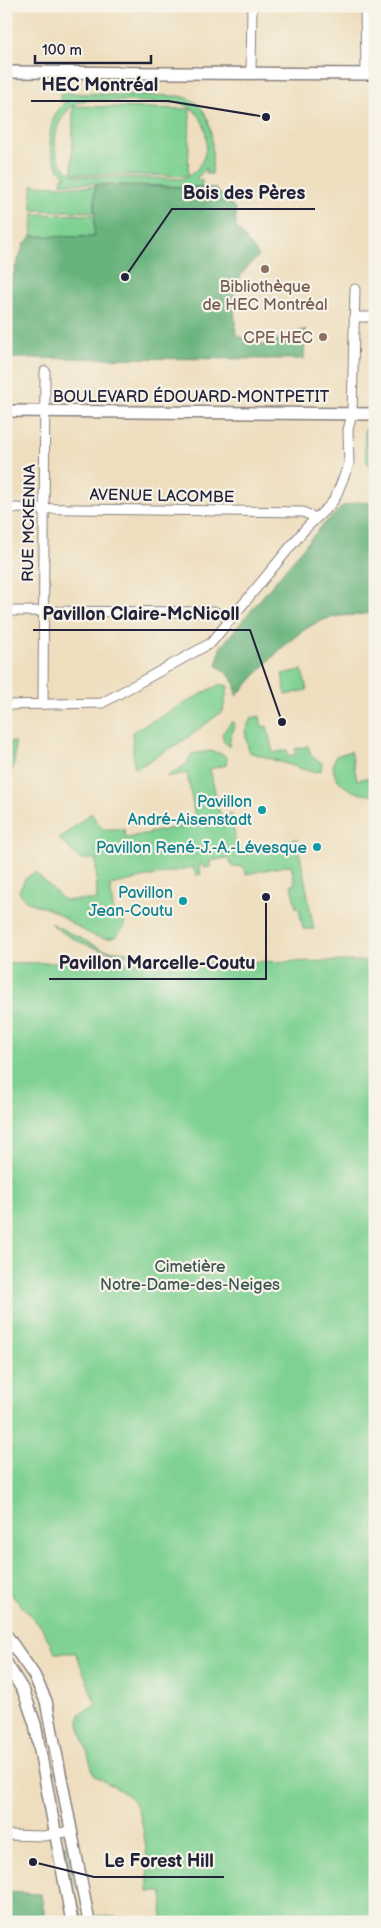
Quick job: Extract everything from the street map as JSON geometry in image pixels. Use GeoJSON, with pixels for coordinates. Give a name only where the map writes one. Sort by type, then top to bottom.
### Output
{"type":"FeatureCollection","features":[{"type":"Feature","properties":{"kind":"main road"},"geometry":{"type":"LineString","coordinates":[[6,72],[370,74]]}},
{"type":"Feature","properties":{"kind":"main road","name":"BOULEVARD ÉDOUARD-MONTPETIT"},"geometry":{"type":"LineString","coordinates":[[6,411],[375,414]]}},
{"type":"Feature","properties":{"kind":"main road"},"geometry":{"type":"LineString","coordinates":[[6,1636],[34,1675],[46,1701],[89,1922]]}},
{"type":"Feature","properties":{"kind":"main road"},"geometry":{"type":"LineString","coordinates":[[6,1663],[21,1686],[30,1706],[72,1922]]}},
{"type":"Feature","properties":{"kind":"street"},"geometry":{"type":"LineString","coordinates":[[251,73],[252,6]]}},
{"type":"Feature","properties":{"kind":"street"},"geometry":{"type":"LineString","coordinates":[[365,6],[370,74]]}},
{"type":"Feature","properties":{"kind":"street"},"geometry":{"type":"LineString","coordinates":[[6,705],[92,704],[109,700],[207,646],[330,504],[344,480],[349,464],[348,430],[352,414],[355,289]]}},
{"type":"Feature","properties":{"kind":"street"},"geometry":{"type":"LineString","coordinates":[[354,317],[375,317]]}},
{"type":"Feature","properties":{"kind":"street","name":"RUE MCKENNA"},"geometry":{"type":"LineString","coordinates":[[42,704],[45,371]]}},
{"type":"Feature","properties":{"kind":"street","name":"AVENUE LACOMBE"},"geometry":{"type":"LineString","coordinates":[[6,508],[303,512],[316,518]]}},
{"type":"Feature","properties":{"kind":"street"},"geometry":{"type":"LineString","coordinates":[[6,611],[216,612],[231,620]]}},
{"type":"Feature","properties":{"kind":"street"},"geometry":{"type":"LineString","coordinates":[[6,1835],[55,1834],[71,1831]]}},
{"type":"Feature","properties":{"kind":"green space"},"geometry":{"type":"Polygon","coordinates":[[[60,93],[180,96],[192,100],[201,107],[210,127],[212,174],[206,174],[206,168],[196,179],[202,180],[201,187],[61,183],[62,177],[66,177],[54,160],[50,139],[54,118],[59,108],[67,101],[60,101],[60,93]],[[88,100],[73,106],[190,109],[188,175],[193,173],[201,163],[205,152],[204,126],[198,115],[189,107],[177,103],[88,100]],[[73,106],[60,121],[55,145],[57,156],[63,166],[72,173],[73,106]],[[73,174],[77,176],[181,179],[187,176],[73,174]]]}},
{"type":"Feature","properties":{"kind":"green space"},"geometry":{"type":"Polygon","coordinates":[[[32,185],[95,187],[94,212],[32,210],[32,185]]]}},
{"type":"Feature","properties":{"kind":"green space"},"geometry":{"type":"Polygon","coordinates":[[[95,185],[215,188],[236,209],[236,227],[259,256],[237,283],[234,300],[236,335],[264,345],[306,329],[304,359],[6,358],[6,287],[9,286],[24,244],[32,236],[94,237],[95,185]]]}},
{"type":"Feature","properties":{"kind":"green space"},"geometry":{"type":"Polygon","coordinates":[[[33,214],[95,215],[95,237],[32,236],[33,214]]]}},
{"type":"Feature","properties":{"kind":"green space"},"geometry":{"type":"Polygon","coordinates":[[[375,424],[375,474],[368,464],[365,430],[375,424]]]}},
{"type":"Feature","properties":{"kind":"green space"},"geometry":{"type":"Polygon","coordinates":[[[358,502],[375,503],[375,611],[332,617],[313,624],[278,652],[236,696],[235,686],[231,678],[217,666],[220,648],[318,530],[343,506],[358,502]]]}},
{"type":"Feature","properties":{"kind":"green space"},"geometry":{"type":"Polygon","coordinates":[[[302,670],[307,690],[286,695],[282,674],[302,670]]]}},
{"type":"Feature","properties":{"kind":"green space"},"geometry":{"type":"Polygon","coordinates":[[[220,684],[228,686],[223,711],[187,738],[136,769],[134,765],[132,732],[220,684]]]}},
{"type":"Feature","properties":{"kind":"green space"},"geometry":{"type":"Polygon","coordinates":[[[260,716],[262,727],[267,726],[273,753],[287,750],[288,756],[296,754],[295,749],[308,746],[312,757],[322,763],[321,771],[312,772],[249,752],[245,731],[251,718],[260,716]]]}},
{"type":"Feature","properties":{"kind":"green space"},"geometry":{"type":"Polygon","coordinates":[[[232,721],[235,726],[230,738],[229,747],[224,742],[222,734],[232,721]]]}},
{"type":"Feature","properties":{"kind":"green space"},"geometry":{"type":"Polygon","coordinates":[[[10,742],[15,742],[14,762],[12,771],[6,778],[6,757],[11,757],[10,742]]]}},
{"type":"Feature","properties":{"kind":"green space"},"geometry":{"type":"Polygon","coordinates":[[[210,751],[223,754],[227,758],[226,765],[210,769],[220,815],[232,814],[236,848],[239,848],[240,856],[287,846],[286,841],[297,839],[314,929],[303,929],[299,908],[296,908],[291,885],[295,884],[291,865],[246,874],[243,866],[232,867],[228,858],[210,861],[210,867],[204,868],[201,864],[199,865],[201,874],[196,875],[193,867],[110,885],[114,913],[123,915],[125,923],[122,930],[115,937],[107,939],[87,932],[51,910],[28,902],[21,896],[19,891],[25,879],[35,872],[64,900],[97,900],[96,859],[80,859],[59,839],[91,813],[102,829],[124,829],[126,838],[196,823],[187,773],[166,777],[187,764],[191,754],[210,751]]]}},
{"type":"Feature","properties":{"kind":"green space"},"geometry":{"type":"Polygon","coordinates":[[[351,751],[357,780],[370,777],[373,795],[357,793],[337,779],[333,764],[336,756],[351,751]]]}},
{"type":"Feature","properties":{"kind":"green space"},"geometry":{"type":"Polygon","coordinates":[[[50,923],[104,950],[172,955],[139,956],[107,951],[92,947],[77,941],[50,923]]]}},
{"type":"Feature","properties":{"kind":"green space","name":"Cimetière Notre-Dame-des-Neiges"},"geometry":{"type":"Polygon","coordinates":[[[375,961],[375,1922],[99,1922],[97,1916],[162,1919],[163,1892],[148,1892],[143,1831],[141,1819],[133,1801],[124,1793],[94,1775],[79,1724],[80,1714],[96,1705],[76,1653],[55,1653],[42,1628],[6,1589],[6,963],[375,961]]]}},
{"type":"Feature","properties":{"kind":"green space"},"geometry":{"type":"Polygon","coordinates":[[[37,1709],[41,1709],[54,1774],[52,1774],[48,1763],[37,1709]]]}},
{"type":"Feature","properties":{"kind":"green space"},"geometry":{"type":"Polygon","coordinates":[[[63,1845],[66,1845],[74,1891],[83,1922],[77,1922],[63,1845]]]}},
{"type":"Feature","properties":{"kind":"green space"},"geometry":{"type":"Polygon","coordinates":[[[6,1892],[41,1894],[46,1922],[6,1922],[6,1892]]]}},
{"type":"Feature","properties":{"kind":"place","name":"HEC Montréal"},"geometry":{"type":"Point","coordinates":[266,117]}},
{"type":"Feature","properties":{"kind":"place","name":"Bibliothèque de HEC Montréal"},"geometry":{"type":"Point","coordinates":[265,269]}},
{"type":"Feature","properties":{"kind":"place","name":"Bois des Pères"},"geometry":{"type":"Point","coordinates":[125,277]}},
{"type":"Feature","properties":{"kind":"place","name":"CPE HEC"},"geometry":{"type":"Point","coordinates":[323,337]}},
{"type":"Feature","properties":{"kind":"place","name":"Pavillon Claire-McNicoll"},"geometry":{"type":"Point","coordinates":[282,722]}},
{"type":"Feature","properties":{"kind":"place","name":"Pavillon André-Aisenstadt"},"geometry":{"type":"Point","coordinates":[262,810]}},
{"type":"Feature","properties":{"kind":"place","name":"Pavillon René-J.-A.-Lévesque"},"geometry":{"type":"Point","coordinates":[317,847]}},
{"type":"Feature","properties":{"kind":"place","name":"Pavillon Marcelle-Coutu"},"geometry":{"type":"Point","coordinates":[266,897]}},
{"type":"Feature","properties":{"kind":"place","name":"Pavillon Jean-Coutu"},"geometry":{"type":"Point","coordinates":[183,901]}},
{"type":"Feature","properties":{"kind":"place","name":"Le Forest Hill"},"geometry":{"type":"Point","coordinates":[33,1862]}}]}
